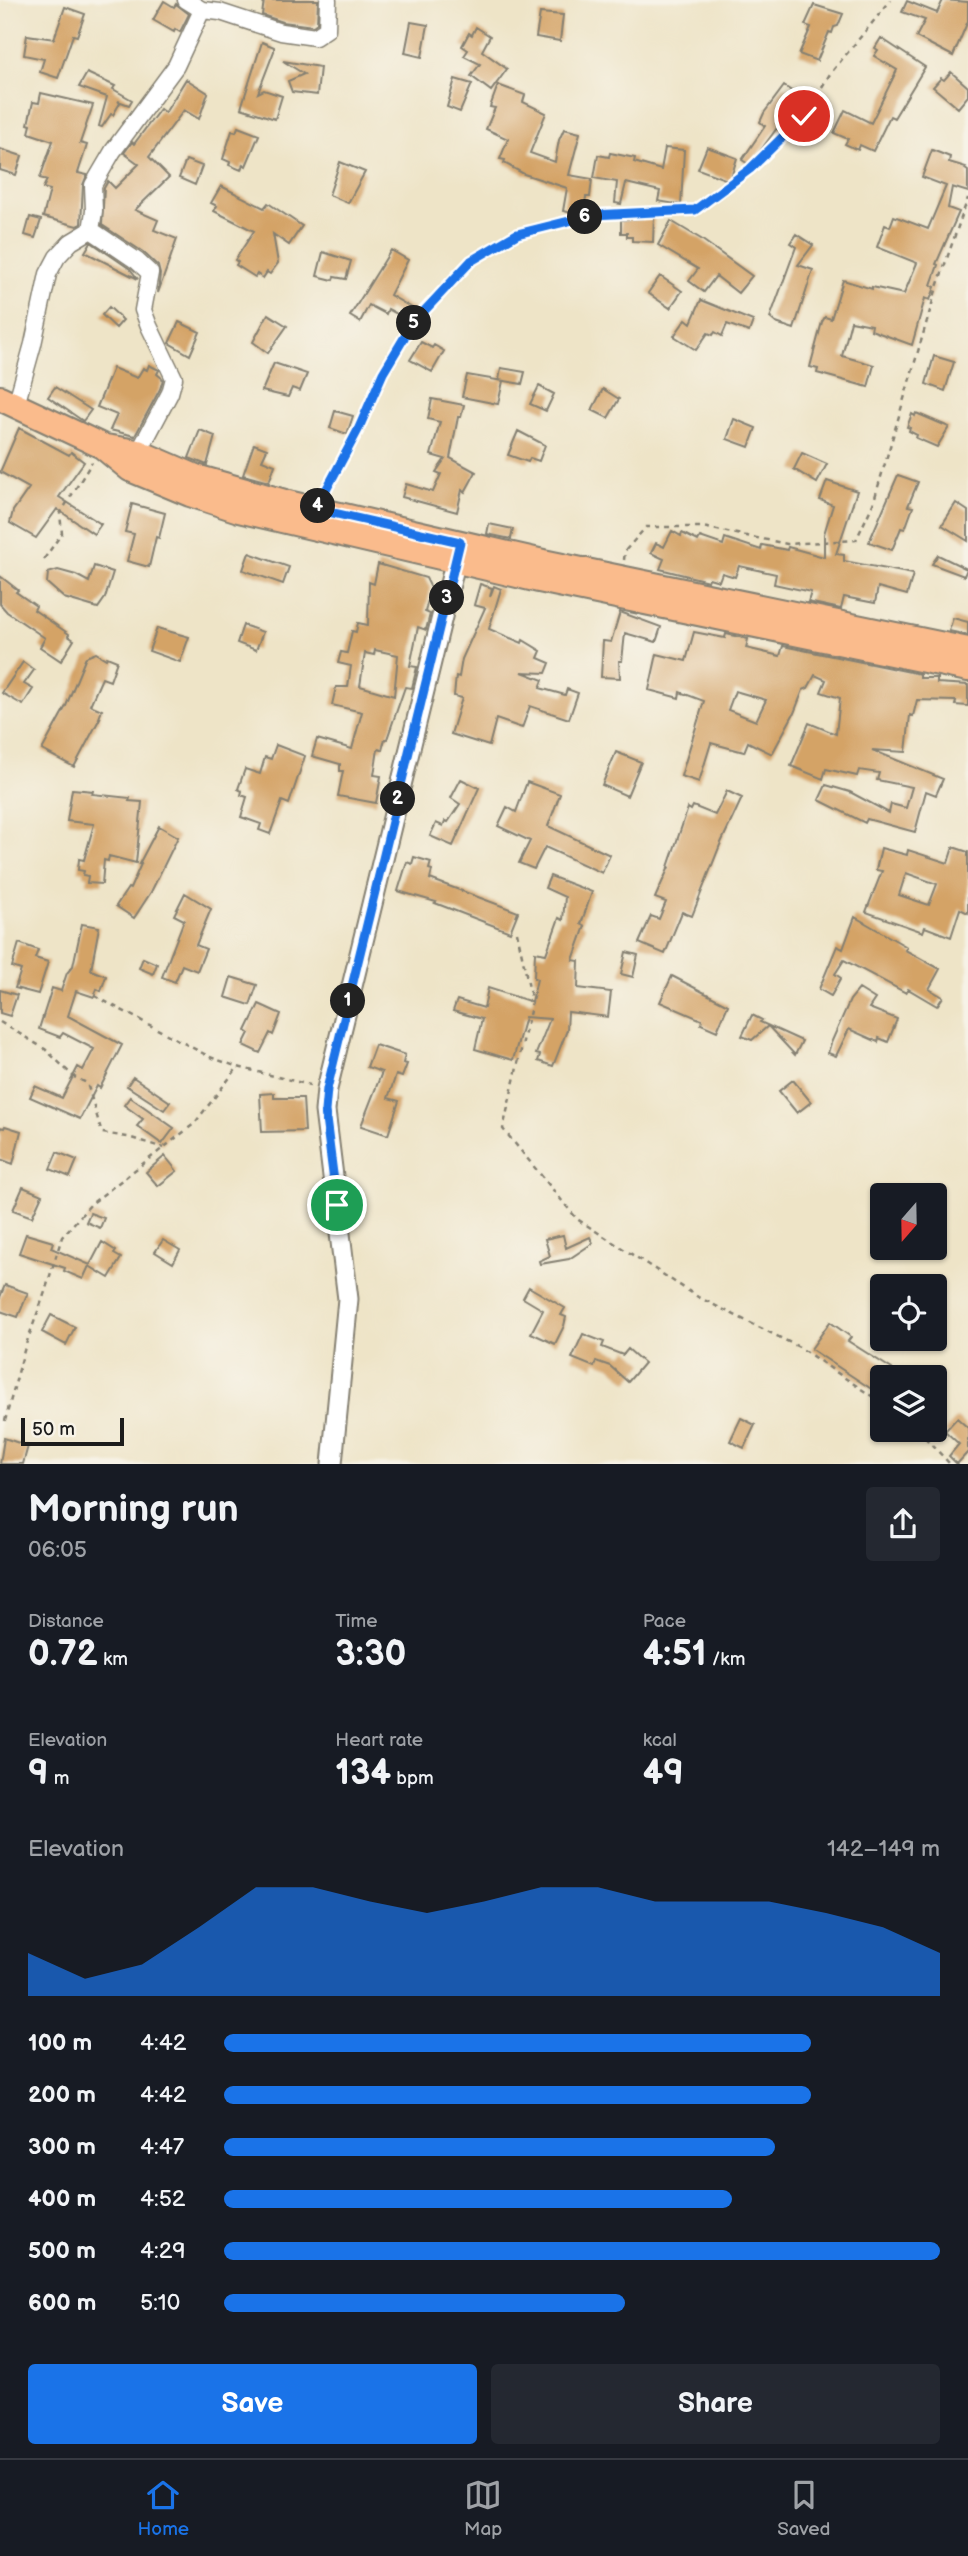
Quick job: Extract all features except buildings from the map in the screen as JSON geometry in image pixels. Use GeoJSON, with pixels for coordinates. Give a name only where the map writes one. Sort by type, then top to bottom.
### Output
{"type":"FeatureCollection","features":[{"type":"Feature","properties":{"kind":"main road"},"geometry":{"type":"LineString","coordinates":[[8,402],[134,460],[190,494],[239,510],[458,552],[620,577],[968,650]]}},
{"type":"Feature","properties":{"kind":"main road"},"geometry":{"type":"LineString","coordinates":[[134,460],[244,492],[316,509],[458,552],[539,580],[968,669]]}},
{"type":"Feature","properties":{"kind":"street"},"geometry":{"type":"LineString","coordinates":[[186,0],[202,10],[220,12],[281,32],[315,37],[327,29],[328,0]]}},
{"type":"Feature","properties":{"kind":"street"},"geometry":{"type":"LineString","coordinates":[[91,230],[94,211],[93,185],[113,151],[176,65],[202,10]]}},
{"type":"Feature","properties":{"kind":"street"},"geometry":{"type":"LineString","coordinates":[[8,402],[33,344],[48,274],[57,257],[71,242],[91,230]]}},
{"type":"Feature","properties":{"kind":"street"},"geometry":{"type":"LineString","coordinates":[[91,230],[150,273],[143,310],[174,378],[170,393],[134,460]]}},
{"type":"Feature","properties":{"kind":"street"},"geometry":{"type":"LineString","coordinates":[[332,1464],[348,1299],[325,1111],[327,1089],[458,552]]}},
{"type":"Feature","properties":{"kind":"path"},"geometry":{"type":"LineString","coordinates":[[316,509],[358,430],[383,373],[413,323],[471,261],[517,234],[593,215],[695,210],[750,169],[804,116],[830,74],[891,0]]}},
{"type":"Feature","properties":{"kind":"path"},"geometry":{"type":"LineString","coordinates":[[620,577],[625,551],[646,527],[702,527],[787,544],[856,540],[873,504],[937,288],[968,198]]}},
{"type":"Feature","properties":{"kind":"path"},"geometry":{"type":"LineString","coordinates":[[44,559],[62,533],[60,514],[102,446]]}},
{"type":"Feature","properties":{"kind":"path"},"geometry":{"type":"LineString","coordinates":[[517,932],[533,1002],[503,1129],[577,1219],[698,1297],[799,1347],[870,1396]]}},
{"type":"Feature","properties":{"kind":"path"},"geometry":{"type":"LineString","coordinates":[[95,996],[210,1057],[238,1067],[327,1089]]}},
{"type":"Feature","properties":{"kind":"path"},"geometry":{"type":"LineString","coordinates":[[0,1022],[46,1049],[74,1077],[87,1083],[102,1133],[128,1137],[164,1148]]}},
{"type":"Feature","properties":{"kind":"path"},"geometry":{"type":"LineString","coordinates":[[5,1421],[24,1347],[62,1237],[90,1204],[194,1124],[238,1067]]}},
{"type":"Feature","properties":{"kind":"path"},"geometry":{"type":"LineString","coordinates":[[929,1442],[950,1464]]}},
{"type":"Feature","properties":{"kind":"route"},"geometry":{"type":"LineString","coordinates":[[337,1205],[325,1111],[327,1089],[460,542],[316,509],[358,430],[383,373],[413,323],[471,261],[517,234],[593,215],[695,210],[750,169],[804,116]]}}]}
